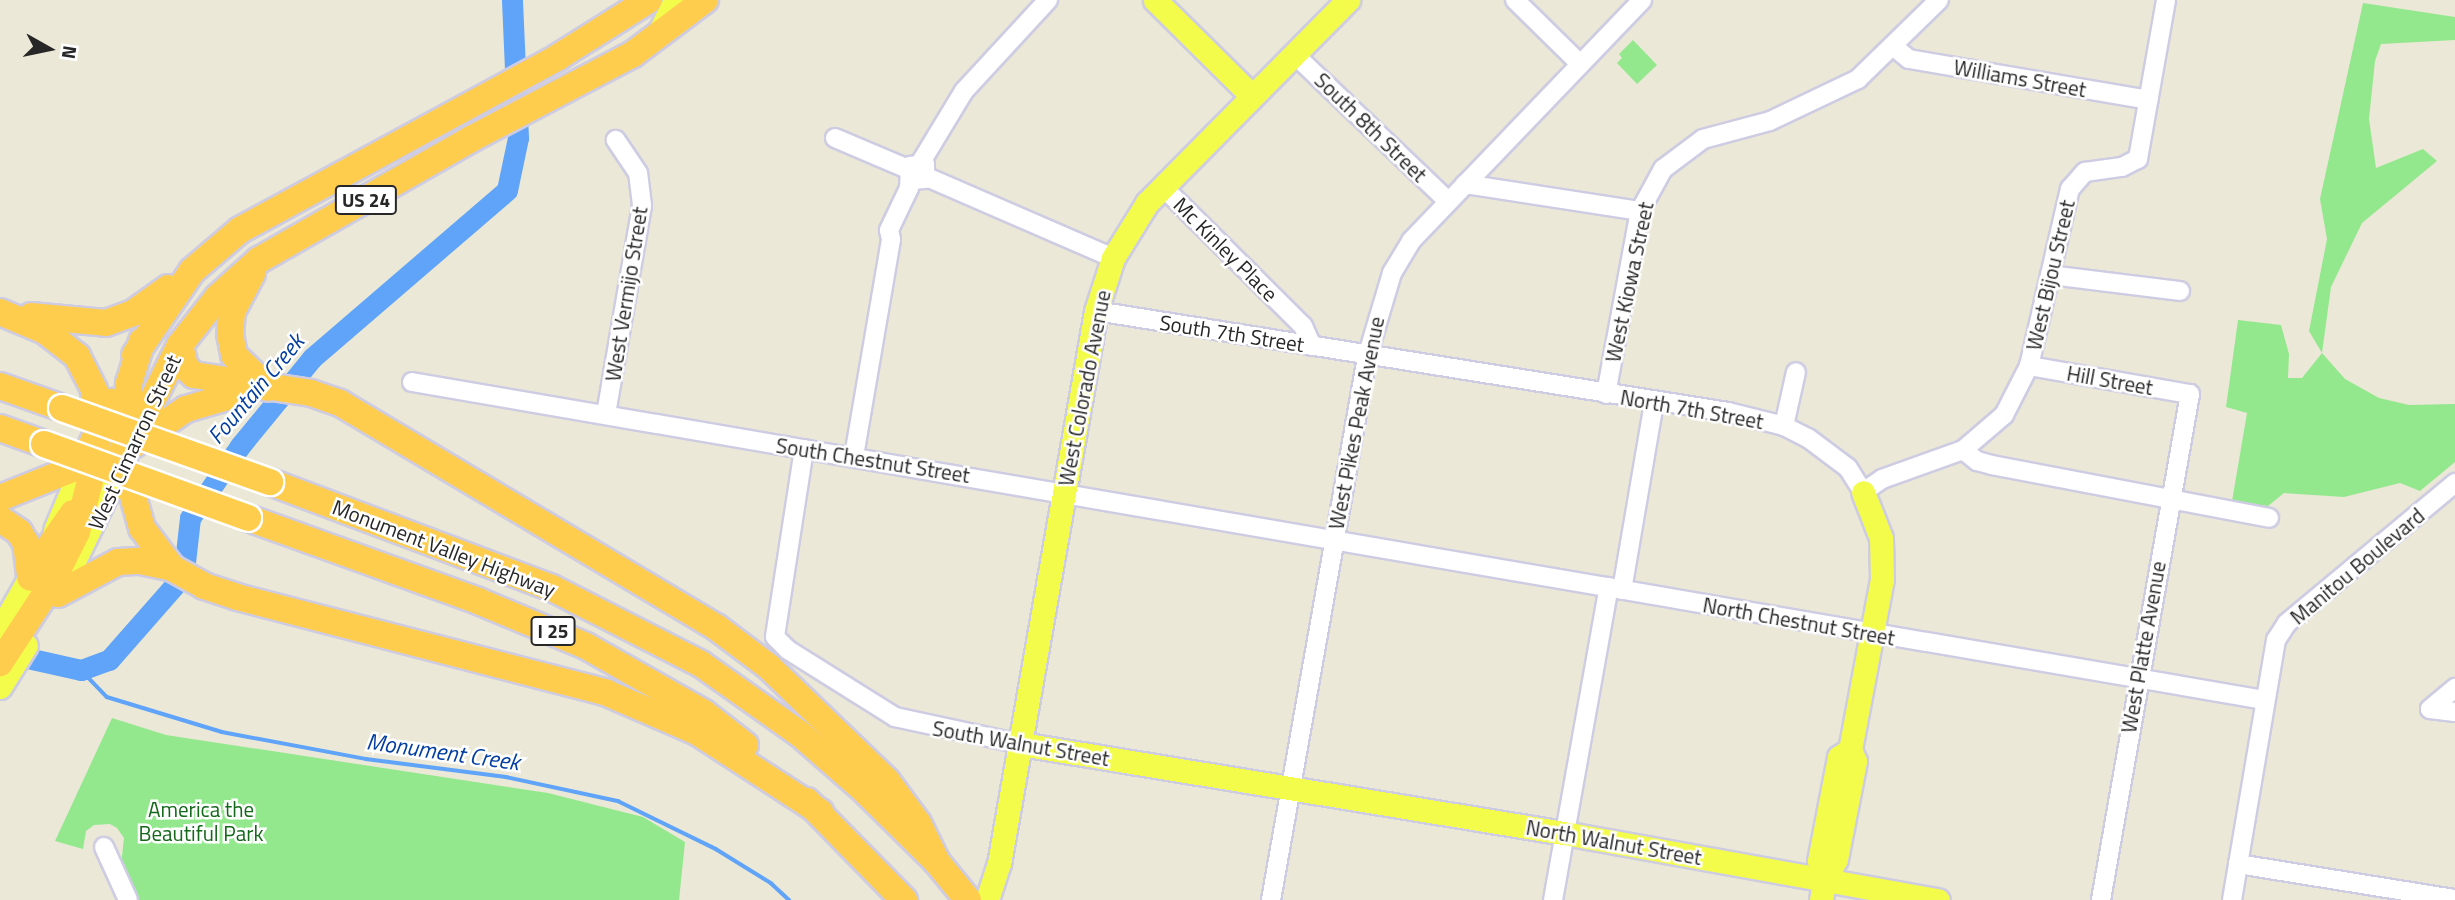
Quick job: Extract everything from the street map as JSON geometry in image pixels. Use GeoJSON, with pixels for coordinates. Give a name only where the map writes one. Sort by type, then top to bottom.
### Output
{"type":"FeatureCollection","features":[{"type":"Feature","properties":{"kind":"highway","name":"West Cimarron Street"},"geometry":{"type":"LineString","coordinates":[[111,448],[142,341],[192,271],[240,230],[558,57],[649,0]]}},
{"type":"Feature","properties":{"kind":"highway","name":"West Cimarron Street"},"geometry":{"type":"LineString","coordinates":[[111,448],[157,387],[180,345],[218,297],[259,260],[471,139],[653,41],[705,0]]}},
{"type":"Feature","properties":{"kind":"highway"},"geometry":{"type":"LineString","coordinates":[[253,386],[234,355],[230,334],[233,312],[259,260]]}},
{"type":"Feature","properties":{"kind":"highway","name":"US 24"},"geometry":{"type":"LineString","coordinates":[[0,312],[106,324],[133,313],[192,271]]}},
{"type":"Feature","properties":{"kind":"highway"},"geometry":{"type":"LineString","coordinates":[[0,312],[45,331],[77,356],[94,390],[111,448],[134,507],[146,552],[172,568],[215,591],[607,692],[696,732],[820,812]]}},
{"type":"Feature","properties":{"kind":"highway"},"geometry":{"type":"LineString","coordinates":[[180,345],[185,367],[194,375],[327,398],[384,427],[716,627],[769,667],[887,780],[918,823],[937,862]]}},
{"type":"Feature","properties":{"kind":"highway","name":"Monument Valley Highway"},"geometry":{"type":"LineString","coordinates":[[0,386],[489,562],[657,639],[739,689],[800,734],[937,862],[968,900]]}},
{"type":"Feature","properties":{"kind":"highway"},"geometry":{"type":"LineString","coordinates":[[0,498],[111,448],[186,409],[253,386]]}},
{"type":"Feature","properties":{"kind":"highway","name":"Monument Valley Highway"},"geometry":{"type":"LineString","coordinates":[[0,428],[478,601],[586,646],[704,713],[820,812],[898,893]]}},
{"type":"Feature","properties":{"kind":"highway"},"geometry":{"type":"LineString","coordinates":[[0,663],[44,581],[78,532],[90,492],[111,448]]}},
{"type":"Feature","properties":{"kind":"highway"},"geometry":{"type":"LineString","coordinates":[[0,519],[19,532],[44,581]]}},
{"type":"Feature","properties":{"kind":"highway"},"geometry":{"type":"LineString","coordinates":[[44,581],[106,566],[146,552]]}},
{"type":"Feature","properties":{"kind":"main road"},"geometry":{"type":"LineString","coordinates":[[616,23],[631,0]]}},
{"type":"Feature","properties":{"kind":"main road"},"geometry":{"type":"LineString","coordinates":[[653,41],[668,21],[675,0]]}},
{"type":"Feature","properties":{"kind":"main road"},"geometry":{"type":"LineString","coordinates":[[1155,0],[1252,96]]}},
{"type":"Feature","properties":{"kind":"main road","name":"West Colorado Avenue"},"geometry":{"type":"LineString","coordinates":[[987,900],[999,864],[1096,311],[1113,258],[1132,222],[1163,187],[1348,0]]}},
{"type":"Feature","properties":{"kind":"main road","name":"West Cimarron Street"},"geometry":{"type":"LineString","coordinates":[[0,687],[44,581],[111,448]]}},
{"type":"Feature","properties":{"kind":"main road","name":"West Cimarron Street"},"geometry":{"type":"LineString","coordinates":[[0,630],[44,581],[111,448]]}},
{"type":"Feature","properties":{"kind":"main road"},"geometry":{"type":"LineString","coordinates":[[1823,889],[1819,861],[1839,757],[1850,750],[1883,563],[1876,515],[1863,492]]}},
{"type":"Feature","properties":{"kind":"main road","name":"South Walnut Street"},"geometry":{"type":"LineString","coordinates":[[1021,744],[1290,789]]}},
{"type":"Feature","properties":{"kind":"main road","name":"North Walnut Street"},"geometry":{"type":"LineString","coordinates":[[1290,789],[1564,833],[1823,889],[1938,900]]}},
{"type":"Feature","properties":{"kind":"main road","name":"West Colorado Avenue"},"geometry":{"type":"LineString","coordinates":[[999,864],[1000,900]]}},
{"type":"Feature","properties":{"kind":"street"},"geometry":{"type":"LineString","coordinates":[[854,456],[892,220],[964,91],[1048,0]]}},
{"type":"Feature","properties":{"kind":"street"},"geometry":{"type":"LineString","coordinates":[[1515,0],[1579,63]]}},
{"type":"Feature","properties":{"kind":"street","name":"West Pikes Peak Avenue"},"geometry":{"type":"LineString","coordinates":[[1271,900],[1367,357],[1375,320],[1401,254],[1448,201],[1642,0]]}},
{"type":"Feature","properties":{"kind":"street","name":"West Kiowa Street"},"geometry":{"type":"LineString","coordinates":[[1606,394],[1640,211],[1656,179],[1683,150],[1828,95],[1858,79],[1894,47],[1939,0]]}},
{"type":"Feature","properties":{"kind":"street","name":"West Bijou Street"},"geometry":{"type":"LineString","coordinates":[[1963,450],[2004,415],[2029,366],[2070,189],[2085,172],[2122,167],[2138,159],[2166,0]]}},
{"type":"Feature","properties":{"kind":"street","name":"Williams Street"},"geometry":{"type":"LineString","coordinates":[[1894,47],[1909,59],[2149,100]]}},
{"type":"Feature","properties":{"kind":"street","name":"South 8th Street"},"geometry":{"type":"LineString","coordinates":[[1294,54],[1448,201]]}},
{"type":"Feature","properties":{"kind":"street"},"geometry":{"type":"LineString","coordinates":[[835,138],[1113,258]]}},
{"type":"Feature","properties":{"kind":"street","name":"West Vermijo Street"},"geometry":{"type":"LineString","coordinates":[[606,414],[642,191],[634,162],[616,139]]}},
{"type":"Feature","properties":{"kind":"street"},"geometry":{"type":"LineString","coordinates":[[1465,184],[1640,211]]}},
{"type":"Feature","properties":{"kind":"street","name":"Mc Kinley Place"},"geometry":{"type":"LineString","coordinates":[[1163,187],[1303,326],[1312,346]]}},
{"type":"Feature","properties":{"kind":"street"},"geometry":{"type":"LineString","coordinates":[[2050,275],[2180,291]]}},
{"type":"Feature","properties":{"kind":"street","name":"South 7th Street"},"geometry":{"type":"LineString","coordinates":[[1096,311],[1367,357]]}},
{"type":"Feature","properties":{"kind":"street","name":"North 7th Street"},"geometry":{"type":"LineString","coordinates":[[1367,357],[1606,394],[1784,426],[1827,449],[1848,468],[1863,492]]}},
{"type":"Feature","properties":{"kind":"street","name":"Hill Street"},"geometry":{"type":"LineString","coordinates":[[2029,366],[2190,394]]}},
{"type":"Feature","properties":{"kind":"street"},"geometry":{"type":"LineString","coordinates":[[1784,426],[1796,372]]}},
{"type":"Feature","properties":{"kind":"street","name":"South Chestnut Street"},"geometry":{"type":"LineString","coordinates":[[412,382],[1334,539]]}},
{"type":"Feature","properties":{"kind":"street","name":"West Platte Avenue"},"geometry":{"type":"LineString","coordinates":[[2101,900],[2190,394]]}},
{"type":"Feature","properties":{"kind":"street"},"geometry":{"type":"LineString","coordinates":[[1553,900],[1564,833],[1654,402]]}},
{"type":"Feature","properties":{"kind":"street","name":"South Walnut Street"},"geometry":{"type":"LineString","coordinates":[[804,449],[775,637],[895,718],[1021,744]]}},
{"type":"Feature","properties":{"kind":"street"},"geometry":{"type":"LineString","coordinates":[[1863,492],[1882,479],[1963,450],[1977,461],[1992,465],[2269,518]]}},
{"type":"Feature","properties":{"kind":"street","name":"Manitou Boulevard"},"geometry":{"type":"LineString","coordinates":[[2232,900],[2276,640],[2287,623],[2455,483]]}},
{"type":"Feature","properties":{"kind":"street","name":"North Chestnut Street"},"geometry":{"type":"LineString","coordinates":[[1334,539],[2265,700]]}},
{"type":"Feature","properties":{"kind":"street"},"geometry":{"type":"LineString","coordinates":[[2455,688],[2430,709],[2455,712]]}},
{"type":"Feature","properties":{"kind":"street"},"geometry":{"type":"LineString","coordinates":[[104,847],[128,900]]}},
{"type":"Feature","properties":{"kind":"street"},"geometry":{"type":"LineString","coordinates":[[2238,864],[2455,899]]}},
{"type":"Feature","properties":{"kind":"green space"},"geometry":{"type":"Polygon","coordinates":[[[2363,3],[2455,17],[2455,40],[2381,44],[2375,61],[2369,119],[2376,168],[2423,149],[2437,161],[2362,223],[2331,287],[2322,353],[2309,331],[2327,239],[2320,199],[2363,3]]]}},
{"type":"Feature","properties":{"kind":"green space"},"geometry":{"type":"Polygon","coordinates":[[[1633,40],[1657,65],[1637,84],[1617,63],[1622,58],[1619,54],[1633,40]]]}},
{"type":"Feature","properties":{"kind":"green space"},"geometry":{"type":"Polygon","coordinates":[[[2238,320],[2281,325],[2289,354],[2288,378],[2302,378],[2322,353],[2345,379],[2379,398],[2409,405],[2455,404],[2455,462],[2420,491],[2400,483],[2344,497],[2284,493],[2268,506],[2232,501],[2247,413],[2226,407],[2238,320]]]}},
{"type":"Feature","properties":{"kind":"green space","name":"America the Beautiful Park"},"geometry":{"type":"Polygon","coordinates":[[[112,718],[166,735],[548,793],[643,817],[685,842],[679,900],[139,900],[121,865],[124,838],[117,828],[110,824],[94,825],[86,831],[83,849],[55,841],[112,718]]]}},
{"type":"Feature","properties":{"kind":"waterway","name":"Fountain Creek"},"geometry":{"type":"LineString","coordinates":[[5,653],[81,670],[109,660],[174,586],[185,562],[190,518],[240,446],[312,358],[507,190],[518,138],[512,0]]}},
{"type":"Feature","properties":{"kind":"waterway","name":"Monument Creek"},"geometry":{"type":"LineString","coordinates":[[81,670],[107,697],[222,732],[366,759],[506,777],[618,801],[716,849],[771,883],[789,900]]}}]}
